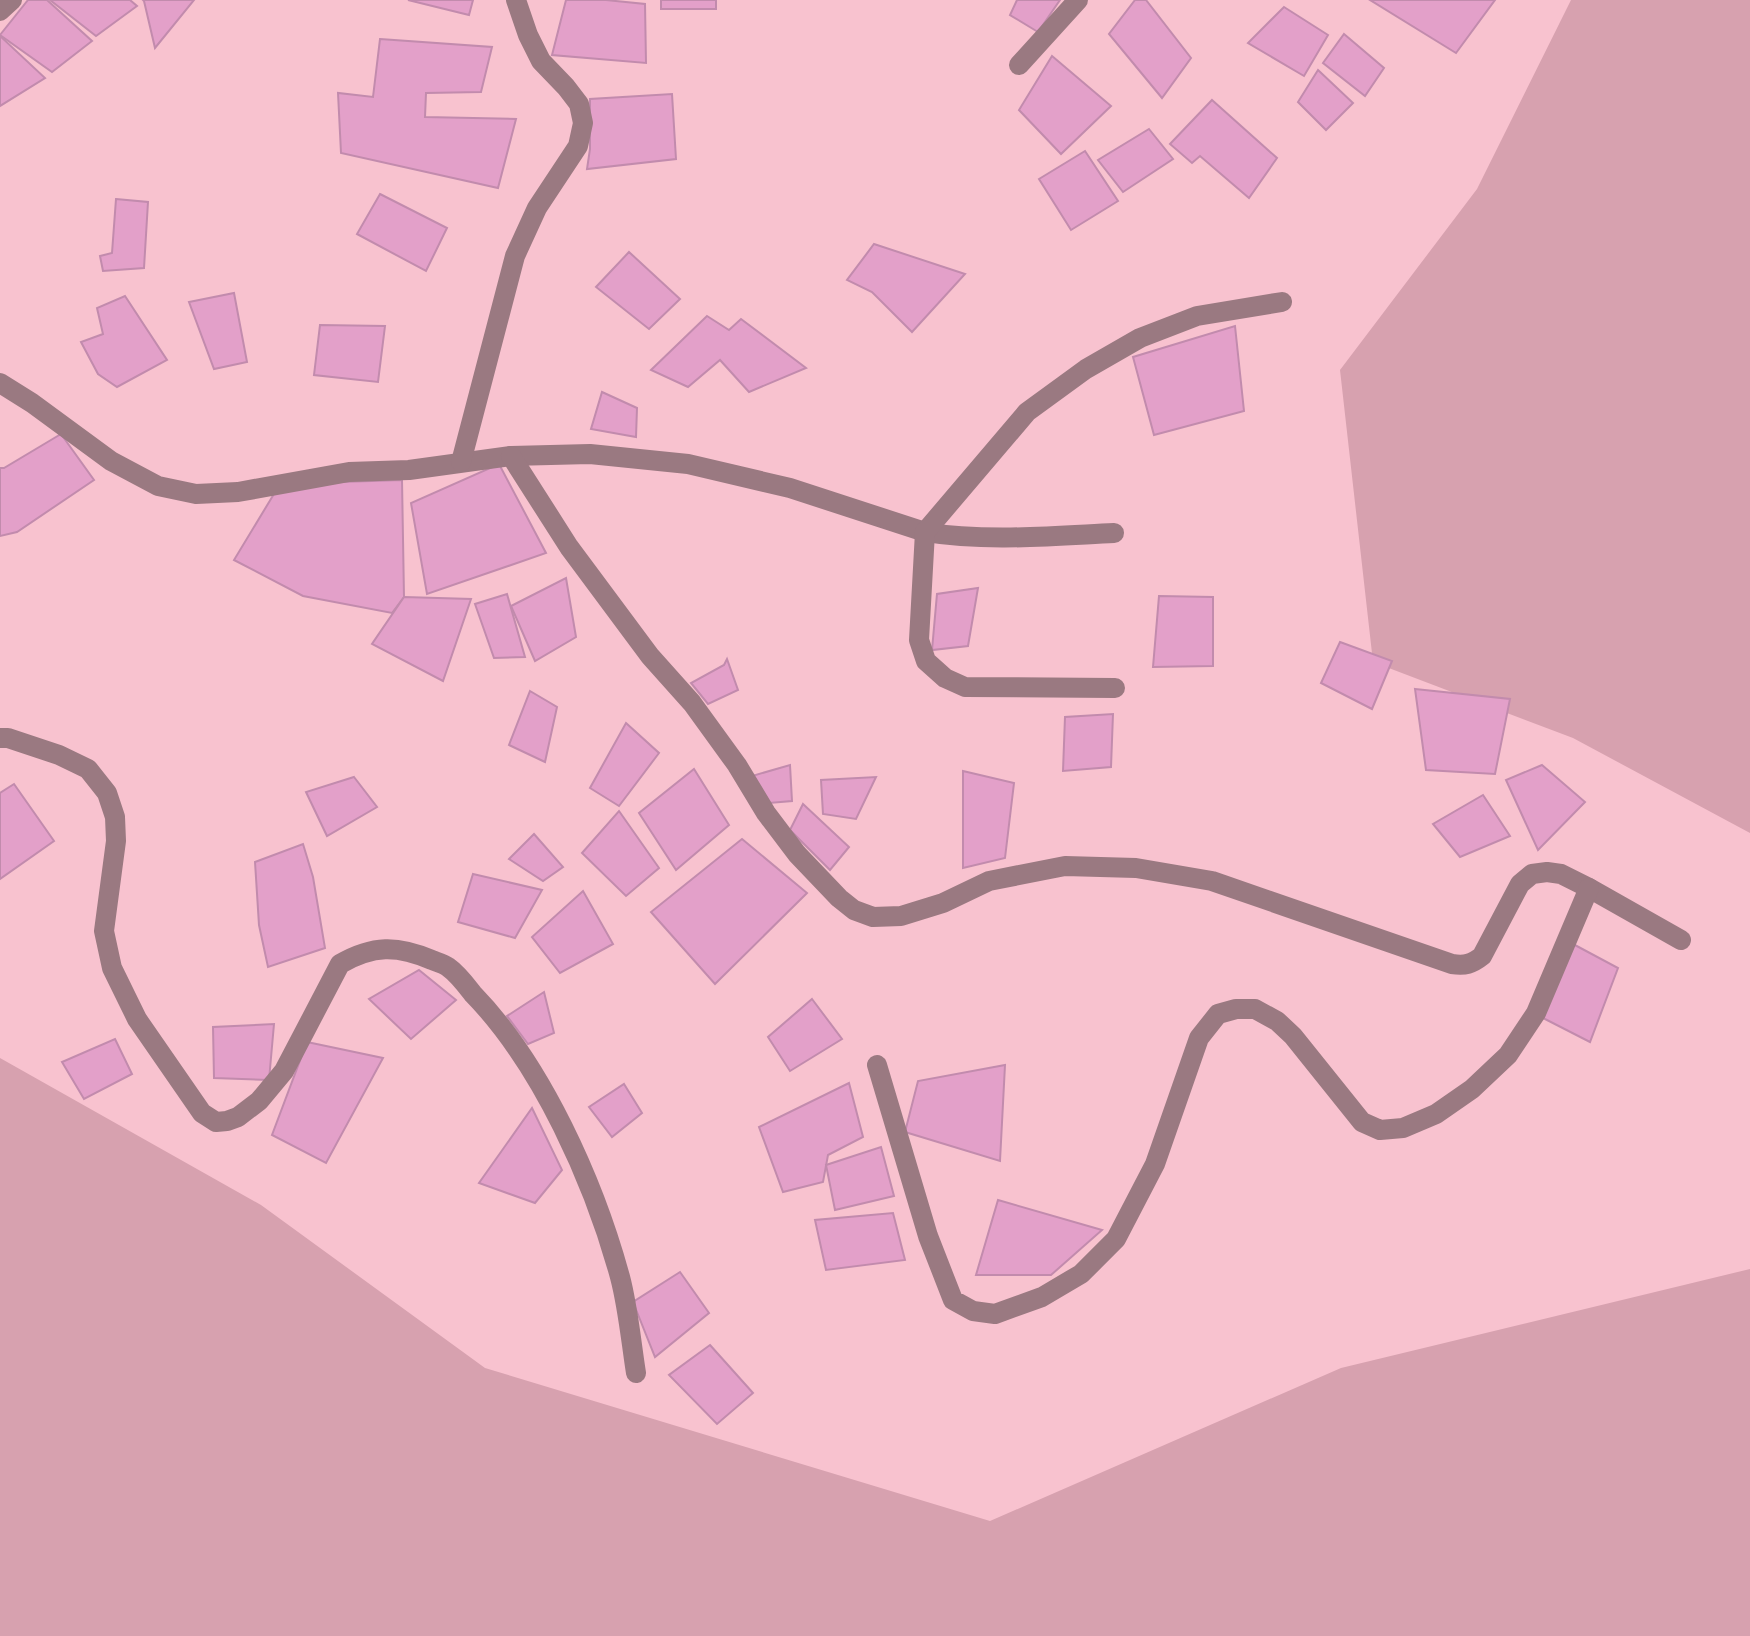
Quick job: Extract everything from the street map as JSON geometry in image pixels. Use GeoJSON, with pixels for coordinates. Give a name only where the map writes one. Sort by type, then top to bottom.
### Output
{"type":"FeatureCollection","features":[{"type":"Feature","properties":{"kind":"street"},"geometry":{"type":"LineString","coordinates":[[0,11],[12,0]]}},
{"type":"Feature","properties":{"kind":"street"},"geometry":{"type":"LineString","coordinates":[[461,462],[515,256],[537,208],[578,146],[583,123],[579,104],[541,61],[516,0]]}},
{"type":"Feature","properties":{"kind":"street"},"geometry":{"type":"LineString","coordinates":[[1019,65],[1078,0]]}},
{"type":"Feature","properties":{"kind":"street"},"geometry":{"type":"LineString","coordinates":[[1115,688],[965,687],[945,678],[926,661],[919,640],[925,532],[1027,412],[1086,369],[1140,338],[1197,316],[1282,302]]}},
{"type":"Feature","properties":{"kind":"street"},"geometry":{"type":"LineString","coordinates":[[0,383],[111,461],[158,486],[196,494],[238,492],[349,472],[409,470],[511,456],[590,454],[688,464],[790,488],[925,532],[1026,537],[1114,533]]}},
{"type":"Feature","properties":{"kind":"street"},"geometry":{"type":"LineString","coordinates":[[511,456],[569,547],[650,656],[692,703],[737,765],[766,813],[797,854],[854,910],[873,917],[901,916],[943,903],[989,881],[1065,866],[1136,868],[1212,881],[1463,966],[1482,956],[1520,884],[1532,874],[1547,872],[1561,874],[1589,888],[1681,940]]}},
{"type":"Feature","properties":{"kind":"street"},"geometry":{"type":"LineString","coordinates":[[0,738],[59,755],[88,769],[107,793],[115,817],[116,841],[104,931],[112,968],[137,1019],[202,1113],[216,1122],[238,1117],[259,1101],[284,1071],[340,964],[354,955],[378,949],[411,951],[448,967],[490,1011],[528,1067],[566,1133],[596,1203],[621,1279],[636,1373]]}},
{"type":"Feature","properties":{"kind":"street"},"geometry":{"type":"LineString","coordinates":[[877,1065],[928,1236],[953,1300],[973,1311],[995,1314],[1042,1297],[1081,1274],[1116,1239],[1155,1164],[1199,1038],[1218,1014],[1236,1009],[1255,1009],[1277,1021],[1293,1036],[1362,1122],[1380,1130],[1403,1128],[1436,1114],[1472,1089],[1508,1055],[1536,1013],[1589,888]]}},
{"type":"Feature","properties":{"kind":"shaded area"},"geometry":{"type":"Polygon","coordinates":[[[1571,0],[1750,0],[1750,833],[1573,738],[1373,662],[1340,370],[1477,189],[1571,0]]]}},
{"type":"Feature","properties":{"kind":"shaded area"},"geometry":{"type":"Polygon","coordinates":[[[0,1058],[261,1205],[485,1368],[990,1521],[1341,1368],[1750,1269],[1750,1636],[0,1636],[0,1058]]]}},
{"type":"Feature","properties":{"kind":"building"},"geometry":{"type":"Polygon","coordinates":[[[28,0],[47,0],[92,41],[52,72],[0,35],[28,0]]]}},
{"type":"Feature","properties":{"kind":"building"},"geometry":{"type":"Polygon","coordinates":[[[50,0],[130,0],[137,6],[96,36],[50,0]]]}},
{"type":"Feature","properties":{"kind":"building"},"geometry":{"type":"Polygon","coordinates":[[[143,0],[194,0],[155,48],[143,0]]]}},
{"type":"Feature","properties":{"kind":"building"},"geometry":{"type":"Polygon","coordinates":[[[408,0],[473,0],[469,15],[408,0]]]}},
{"type":"Feature","properties":{"kind":"building"},"geometry":{"type":"Polygon","coordinates":[[[566,0],[645,4],[646,63],[552,55],[566,0]]]}},
{"type":"Feature","properties":{"kind":"building"},"geometry":{"type":"Polygon","coordinates":[[[661,0],[716,0],[716,9],[661,9],[661,0]]]}},
{"type":"Feature","properties":{"kind":"building"},"geometry":{"type":"Polygon","coordinates":[[[1017,0],[1060,0],[1038,32],[1010,15],[1017,0]]]}},
{"type":"Feature","properties":{"kind":"building"},"geometry":{"type":"Polygon","coordinates":[[[1135,0],[1146,0],[1191,58],[1162,98],[1109,34],[1135,0]]]}},
{"type":"Feature","properties":{"kind":"building"},"geometry":{"type":"Polygon","coordinates":[[[1370,0],[1495,0],[1456,53],[1370,0]]]}},
{"type":"Feature","properties":{"kind":"building"},"geometry":{"type":"Polygon","coordinates":[[[1284,7],[1328,35],[1304,76],[1248,43],[1284,7]]]}},
{"type":"Feature","properties":{"kind":"building"},"geometry":{"type":"Polygon","coordinates":[[[1344,34],[1384,68],[1365,96],[1323,63],[1344,34]]]}},
{"type":"Feature","properties":{"kind":"building"},"geometry":{"type":"Polygon","coordinates":[[[0,36],[45,78],[0,106],[0,36]]]}},
{"type":"Feature","properties":{"kind":"building"},"geometry":{"type":"Polygon","coordinates":[[[380,39],[492,47],[481,92],[426,93],[425,117],[516,119],[498,188],[341,153],[338,93],[373,97],[380,39]]]}},
{"type":"Feature","properties":{"kind":"building"},"geometry":{"type":"Polygon","coordinates":[[[1052,56],[1111,106],[1061,154],[1019,110],[1052,56]]]}},
{"type":"Feature","properties":{"kind":"building"},"geometry":{"type":"Polygon","coordinates":[[[1318,70],[1353,103],[1326,130],[1298,102],[1318,70]]]}},
{"type":"Feature","properties":{"kind":"building"},"geometry":{"type":"Polygon","coordinates":[[[672,94],[676,159],[587,169],[590,99],[672,94]]]}},
{"type":"Feature","properties":{"kind":"building"},"geometry":{"type":"Polygon","coordinates":[[[1212,100],[1277,158],[1249,198],[1200,156],[1192,163],[1170,144],[1212,100]]]}},
{"type":"Feature","properties":{"kind":"building"},"geometry":{"type":"Polygon","coordinates":[[[1149,129],[1173,159],[1123,192],[1098,160],[1149,129]]]}},
{"type":"Feature","properties":{"kind":"building"},"geometry":{"type":"Polygon","coordinates":[[[1085,151],[1118,201],[1071,230],[1039,179],[1085,151]]]}},
{"type":"Feature","properties":{"kind":"building"},"geometry":{"type":"Polygon","coordinates":[[[380,194],[447,228],[426,271],[357,234],[380,194]]]}},
{"type":"Feature","properties":{"kind":"building"},"geometry":{"type":"Polygon","coordinates":[[[116,199],[148,202],[144,268],[103,271],[100,256],[112,253],[116,199]]]}},
{"type":"Feature","properties":{"kind":"building"},"geometry":{"type":"Polygon","coordinates":[[[874,244],[965,274],[912,332],[872,292],[847,280],[874,244]]]}},
{"type":"Feature","properties":{"kind":"building"},"geometry":{"type":"Polygon","coordinates":[[[629,252],[680,299],[649,329],[596,287],[629,252]]]}},
{"type":"Feature","properties":{"kind":"building"},"geometry":{"type":"Polygon","coordinates":[[[234,293],[247,362],[214,369],[189,302],[234,293]]]}},
{"type":"Feature","properties":{"kind":"building"},"geometry":{"type":"Polygon","coordinates":[[[125,296],[167,360],[117,387],[98,374],[81,342],[103,334],[97,308],[125,296]]]}},
{"type":"Feature","properties":{"kind":"building"},"geometry":{"type":"Polygon","coordinates":[[[707,316],[729,330],[741,319],[806,368],[749,392],[720,360],[688,387],[651,370],[707,316]]]}},
{"type":"Feature","properties":{"kind":"building"},"geometry":{"type":"Polygon","coordinates":[[[320,325],[385,326],[378,382],[314,375],[320,325]]]}},
{"type":"Feature","properties":{"kind":"building"},"geometry":{"type":"Polygon","coordinates":[[[1235,326],[1244,411],[1154,435],[1133,357],[1235,326]]]}},
{"type":"Feature","properties":{"kind":"building"},"geometry":{"type":"Polygon","coordinates":[[[602,392],[637,408],[636,437],[591,429],[602,392]]]}},
{"type":"Feature","properties":{"kind":"building"},"geometry":{"type":"Polygon","coordinates":[[[61,434],[94,480],[17,532],[0,536],[0,468],[61,434]]]}},
{"type":"Feature","properties":{"kind":"building"},"geometry":{"type":"Polygon","coordinates":[[[499,464],[546,553],[427,594],[411,503],[499,464]]]}},
{"type":"Feature","properties":{"kind":"building"},"geometry":{"type":"Polygon","coordinates":[[[402,480],[404,597],[392,613],[303,596],[234,560],[280,484],[402,480]]]}},
{"type":"Feature","properties":{"kind":"building"},"geometry":{"type":"Polygon","coordinates":[[[566,578],[576,637],[535,661],[511,606],[566,578]]]}},
{"type":"Feature","properties":{"kind":"building"},"geometry":{"type":"Polygon","coordinates":[[[978,588],[968,646],[932,650],[937,594],[978,588]]]}},
{"type":"Feature","properties":{"kind":"building"},"geometry":{"type":"Polygon","coordinates":[[[507,594],[525,657],[494,658],[475,604],[507,594]]]}},
{"type":"Feature","properties":{"kind":"building"},"geometry":{"type":"Polygon","coordinates":[[[1159,596],[1213,597],[1213,666],[1153,667],[1159,596]]]}},
{"type":"Feature","properties":{"kind":"building"},"geometry":{"type":"Polygon","coordinates":[[[404,597],[471,599],[443,681],[372,644],[404,597]]]}},
{"type":"Feature","properties":{"kind":"building"},"geometry":{"type":"Polygon","coordinates":[[[1340,642],[1392,661],[1372,709],[1321,683],[1340,642]]]}},
{"type":"Feature","properties":{"kind":"building"},"geometry":{"type":"Polygon","coordinates":[[[727,659],[738,690],[708,704],[691,683],[724,665],[727,659]]]}},
{"type":"Feature","properties":{"kind":"building"},"geometry":{"type":"Polygon","coordinates":[[[1415,689],[1510,699],[1495,774],[1426,770],[1415,689]]]}},
{"type":"Feature","properties":{"kind":"building"},"geometry":{"type":"Polygon","coordinates":[[[530,691],[557,707],[545,762],[509,745],[530,691]]]}},
{"type":"Feature","properties":{"kind":"building"},"geometry":{"type":"Polygon","coordinates":[[[1113,714],[1111,767],[1063,771],[1065,717],[1113,714]]]}},
{"type":"Feature","properties":{"kind":"building"},"geometry":{"type":"Polygon","coordinates":[[[626,723],[659,753],[619,806],[590,788],[626,723]]]}},
{"type":"Feature","properties":{"kind":"building"},"geometry":{"type":"Polygon","coordinates":[[[790,765],[792,801],[769,803],[752,776],[790,765]]]}},
{"type":"Feature","properties":{"kind":"building"},"geometry":{"type":"Polygon","coordinates":[[[1542,765],[1585,802],[1538,850],[1506,780],[1542,765]]]}},
{"type":"Feature","properties":{"kind":"building"},"geometry":{"type":"Polygon","coordinates":[[[694,769],[729,825],[676,870],[639,813],[694,769]]]}},
{"type":"Feature","properties":{"kind":"building"},"geometry":{"type":"Polygon","coordinates":[[[963,771],[1014,783],[1005,858],[963,868],[963,771]]]}},
{"type":"Feature","properties":{"kind":"building"},"geometry":{"type":"Polygon","coordinates":[[[354,777],[377,807],[327,836],[306,792],[354,777]]]}},
{"type":"Feature","properties":{"kind":"building"},"geometry":{"type":"Polygon","coordinates":[[[876,777],[856,819],[823,814],[821,780],[876,777]]]}},
{"type":"Feature","properties":{"kind":"building"},"geometry":{"type":"Polygon","coordinates":[[[14,784],[54,841],[0,879],[0,793],[14,784]]]}},
{"type":"Feature","properties":{"kind":"building"},"geometry":{"type":"Polygon","coordinates":[[[1483,795],[1510,836],[1460,857],[1433,824],[1483,795]]]}},
{"type":"Feature","properties":{"kind":"building"},"geometry":{"type":"Polygon","coordinates":[[[803,804],[849,847],[830,870],[790,830],[803,804]]]}},
{"type":"Feature","properties":{"kind":"building"},"geometry":{"type":"Polygon","coordinates":[[[619,811],[659,868],[626,896],[582,853],[619,811]]]}},
{"type":"Feature","properties":{"kind":"building"},"geometry":{"type":"Polygon","coordinates":[[[534,834],[563,867],[543,881],[509,859],[534,834]]]}},
{"type":"Feature","properties":{"kind":"building"},"geometry":{"type":"Polygon","coordinates":[[[742,839],[807,893],[715,984],[651,912],[742,839]]]}},
{"type":"Feature","properties":{"kind":"building"},"geometry":{"type":"Polygon","coordinates":[[[303,844],[313,877],[325,948],[268,967],[259,925],[255,862],[303,844]]]}},
{"type":"Feature","properties":{"kind":"building"},"geometry":{"type":"Polygon","coordinates":[[[473,874],[542,890],[515,938],[458,922],[473,874]]]}},
{"type":"Feature","properties":{"kind":"building"},"geometry":{"type":"Polygon","coordinates":[[[583,891],[613,944],[560,973],[532,937],[583,891]]]}},
{"type":"Feature","properties":{"kind":"building"},"geometry":{"type":"Polygon","coordinates":[[[1573,944],[1618,968],[1590,1042],[1541,1017],[1573,944]]]}},
{"type":"Feature","properties":{"kind":"building"},"geometry":{"type":"Polygon","coordinates":[[[419,970],[456,1000],[411,1039],[369,999],[419,970]]]}},
{"type":"Feature","properties":{"kind":"building"},"geometry":{"type":"Polygon","coordinates":[[[544,992],[554,1033],[528,1044],[507,1016],[544,992]]]}},
{"type":"Feature","properties":{"kind":"building"},"geometry":{"type":"Polygon","coordinates":[[[812,999],[842,1039],[790,1071],[768,1037],[812,999]]]}},
{"type":"Feature","properties":{"kind":"building"},"geometry":{"type":"Polygon","coordinates":[[[274,1024],[269,1080],[214,1078],[213,1027],[274,1024]]]}},
{"type":"Feature","properties":{"kind":"building"},"geometry":{"type":"Polygon","coordinates":[[[115,1039],[132,1074],[84,1099],[62,1062],[115,1039]]]}},
{"type":"Feature","properties":{"kind":"building"},"geometry":{"type":"Polygon","coordinates":[[[307,1042],[383,1058],[326,1163],[272,1135],[307,1042]]]}},
{"type":"Feature","properties":{"kind":"building"},"geometry":{"type":"Polygon","coordinates":[[[1005,1065],[1000,1161],[905,1132],[918,1081],[1005,1065]]]}},
{"type":"Feature","properties":{"kind":"building"},"geometry":{"type":"Polygon","coordinates":[[[849,1083],[863,1137],[828,1155],[823,1182],[783,1192],[759,1127],[849,1083]]]}},
{"type":"Feature","properties":{"kind":"building"},"geometry":{"type":"Polygon","coordinates":[[[624,1084],[642,1113],[612,1137],[589,1107],[624,1084]]]}},
{"type":"Feature","properties":{"kind":"building"},"geometry":{"type":"Polygon","coordinates":[[[532,1108],[562,1170],[535,1203],[479,1183],[532,1108]]]}},
{"type":"Feature","properties":{"kind":"building"},"geometry":{"type":"Polygon","coordinates":[[[881,1147],[894,1196],[835,1210],[826,1165],[881,1147]]]}},
{"type":"Feature","properties":{"kind":"building"},"geometry":{"type":"Polygon","coordinates":[[[998,1200],[1102,1230],[1051,1275],[976,1275],[998,1200]]]}},
{"type":"Feature","properties":{"kind":"building"},"geometry":{"type":"Polygon","coordinates":[[[893,1213],[905,1260],[826,1270],[815,1220],[893,1213]]]}},
{"type":"Feature","properties":{"kind":"building"},"geometry":{"type":"Polygon","coordinates":[[[680,1272],[709,1313],[655,1357],[633,1302],[680,1272]]]}},
{"type":"Feature","properties":{"kind":"building"},"geometry":{"type":"Polygon","coordinates":[[[710,1345],[753,1393],[717,1424],[669,1375],[710,1345]]]}}]}
